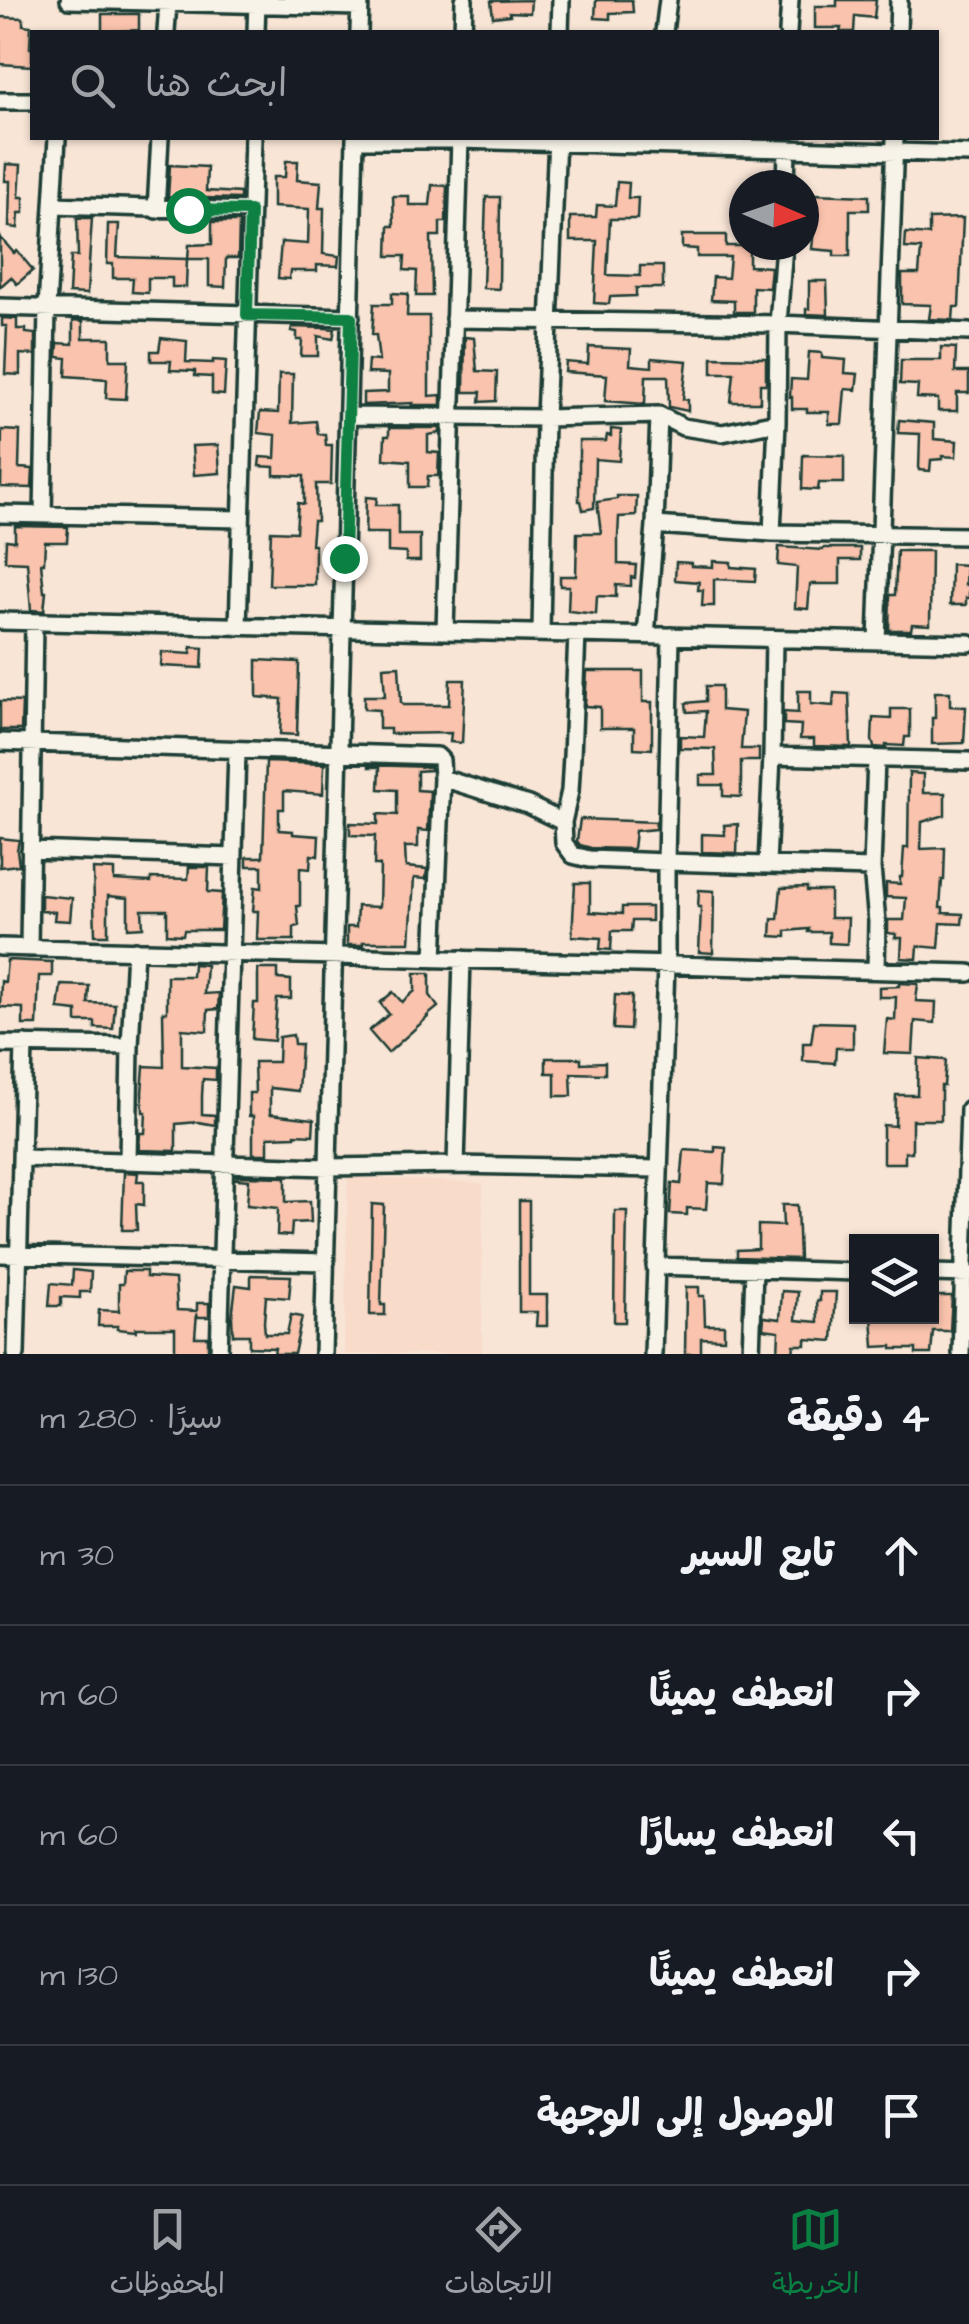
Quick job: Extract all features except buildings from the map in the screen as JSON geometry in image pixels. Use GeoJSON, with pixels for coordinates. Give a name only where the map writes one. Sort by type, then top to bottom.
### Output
{"type":"FeatureCollection","features":[{"type":"Feature","properties":{"kind":"street"},"geometry":{"type":"LineString","coordinates":[[69,0],[360,4],[359,30]]}},
{"type":"Feature","properties":{"kind":"street"},"geometry":{"type":"LineString","coordinates":[[463,30],[464,0]]}},
{"type":"Feature","properties":{"kind":"street"},"geometry":{"type":"LineString","coordinates":[[560,30],[561,0]]}},
{"type":"Feature","properties":{"kind":"street"},"geometry":{"type":"LineString","coordinates":[[664,30],[668,0]]}},
{"type":"Feature","properties":{"kind":"street"},"geometry":{"type":"LineString","coordinates":[[788,30],[790,0]]}},
{"type":"Feature","properties":{"kind":"street"},"geometry":{"type":"LineString","coordinates":[[898,30],[899,0]]}},
{"type":"Feature","properties":{"kind":"street"},"geometry":{"type":"LineString","coordinates":[[166,30],[168,2]]}},
{"type":"Feature","properties":{"kind":"street"},"geometry":{"type":"LineString","coordinates":[[256,30],[257,3]]}},
{"type":"Feature","properties":{"kind":"street"},"geometry":{"type":"LineString","coordinates":[[0,100],[30,102]]}},
{"type":"Feature","properties":{"kind":"street"},"geometry":{"type":"LineString","coordinates":[[42,515],[47,308],[57,140]]}},
{"type":"Feature","properties":{"kind":"street"},"geometry":{"type":"LineString","coordinates":[[156,210],[160,140]]}},
{"type":"Feature","properties":{"kind":"street"},"geometry":{"type":"LineString","coordinates":[[238,627],[253,140]]}},
{"type":"Feature","properties":{"kind":"street"},"geometry":{"type":"LineString","coordinates":[[324,1354],[355,140]]}},
{"type":"Feature","properties":{"kind":"street"},"geometry":{"type":"LineString","coordinates":[[445,631],[460,140]]}},
{"type":"Feature","properties":{"kind":"street"},"geometry":{"type":"LineString","coordinates":[[541,634],[556,140],[787,148],[895,145],[969,154]]}},
{"type":"Feature","properties":{"kind":"street"},"geometry":{"type":"LineString","coordinates":[[876,641],[895,145]]}},
{"type":"Feature","properties":{"kind":"street"},"geometry":{"type":"LineString","coordinates":[[786,170],[787,148]]}},
{"type":"Feature","properties":{"kind":"street"},"geometry":{"type":"LineString","coordinates":[[53,205],[250,211]]}},
{"type":"Feature","properties":{"kind":"street"},"geometry":{"type":"LineString","coordinates":[[772,533],[783,260]]}},
{"type":"Feature","properties":{"kind":"street"},"geometry":{"type":"LineString","coordinates":[[0,307],[351,317]]}},
{"type":"Feature","properties":{"kind":"street"},"geometry":{"type":"LineString","coordinates":[[454,318],[969,332]]}},
{"type":"Feature","properties":{"kind":"street"},"geometry":{"type":"LineString","coordinates":[[348,416],[659,415],[683,428],[722,433],[778,422]]}},
{"type":"Feature","properties":{"kind":"street"},"geometry":{"type":"LineString","coordinates":[[646,636],[659,415]]}},
{"type":"Feature","properties":{"kind":"street"},"geometry":{"type":"LineString","coordinates":[[0,514],[241,519]]}},
{"type":"Feature","properties":{"kind":"street"},"geometry":{"type":"LineString","coordinates":[[655,525],[772,533],[969,536]]}},
{"type":"Feature","properties":{"kind":"street"},"geometry":{"type":"LineString","coordinates":[[0,622],[969,643]]}},
{"type":"Feature","properties":{"kind":"street"},"geometry":{"type":"LineString","coordinates":[[29,948],[34,622]]}},
{"type":"Feature","properties":{"kind":"street"},"geometry":{"type":"LineString","coordinates":[[577,634],[570,791],[563,822],[564,843],[573,855],[872,868]]}},
{"type":"Feature","properties":{"kind":"street"},"geometry":{"type":"LineString","coordinates":[[654,1354],[671,636]]}},
{"type":"Feature","properties":{"kind":"street"},"geometry":{"type":"LineString","coordinates":[[766,864],[774,639]]}},
{"type":"Feature","properties":{"kind":"street"},"geometry":{"type":"LineString","coordinates":[[0,742],[438,756],[442,778],[434,958]]}},
{"type":"Feature","properties":{"kind":"street"},"geometry":{"type":"LineString","coordinates":[[219,1354],[237,750]]}},
{"type":"Feature","properties":{"kind":"street"},"geometry":{"type":"LineString","coordinates":[[772,756],[969,761]]}},
{"type":"Feature","properties":{"kind":"street"},"geometry":{"type":"LineString","coordinates":[[876,760],[872,868],[878,934],[876,970]]}},
{"type":"Feature","properties":{"kind":"street"},"geometry":{"type":"LineString","coordinates":[[442,778],[528,805],[563,822]]}},
{"type":"Feature","properties":{"kind":"street"},"geometry":{"type":"LineString","coordinates":[[30,850],[234,857]]}},
{"type":"Feature","properties":{"kind":"street"},"geometry":{"type":"LineString","coordinates":[[0,947],[969,973]]}},
{"type":"Feature","properties":{"kind":"street"},"geometry":{"type":"LineString","coordinates":[[128,1161],[134,950]]}},
{"type":"Feature","properties":{"kind":"street"},"geometry":{"type":"LineString","coordinates":[[456,1165],[462,959]]}},
{"type":"Feature","properties":{"kind":"street"},"geometry":{"type":"LineString","coordinates":[[0,1044],[130,1046]]}},
{"type":"Feature","properties":{"kind":"street"},"geometry":{"type":"LineString","coordinates":[[16,1354],[24,1044]]}},
{"type":"Feature","properties":{"kind":"street"},"geometry":{"type":"LineString","coordinates":[[961,1354],[969,1108]]}},
{"type":"Feature","properties":{"kind":"street"},"geometry":{"type":"LineString","coordinates":[[22,1158],[328,1167],[658,1168]]}},
{"type":"Feature","properties":{"kind":"street"},"geometry":{"type":"LineString","coordinates":[[0,1254],[326,1262]]}},
{"type":"Feature","properties":{"kind":"street"},"geometry":{"type":"LineString","coordinates":[[654,1266],[849,1272]]}},
{"type":"Feature","properties":{"kind":"street"},"geometry":{"type":"LineString","coordinates":[[751,1354],[754,1270]]}},
{"type":"Feature","properties":{"kind":"street"},"geometry":{"type":"LineString","coordinates":[[939,1273],[966,1274]]}},
{"type":"Feature","properties":{"kind":"shaded area"},"geometry":{"type":"Polygon","coordinates":[[[348,1177],[483,1183],[482,1354],[344,1354],[348,1177]]]}},
{"type":"Feature","properties":{"kind":"route"},"geometry":{"type":"LineString","coordinates":[[188,210],[250,211],[247,315],[351,317],[344,558]]}}]}
